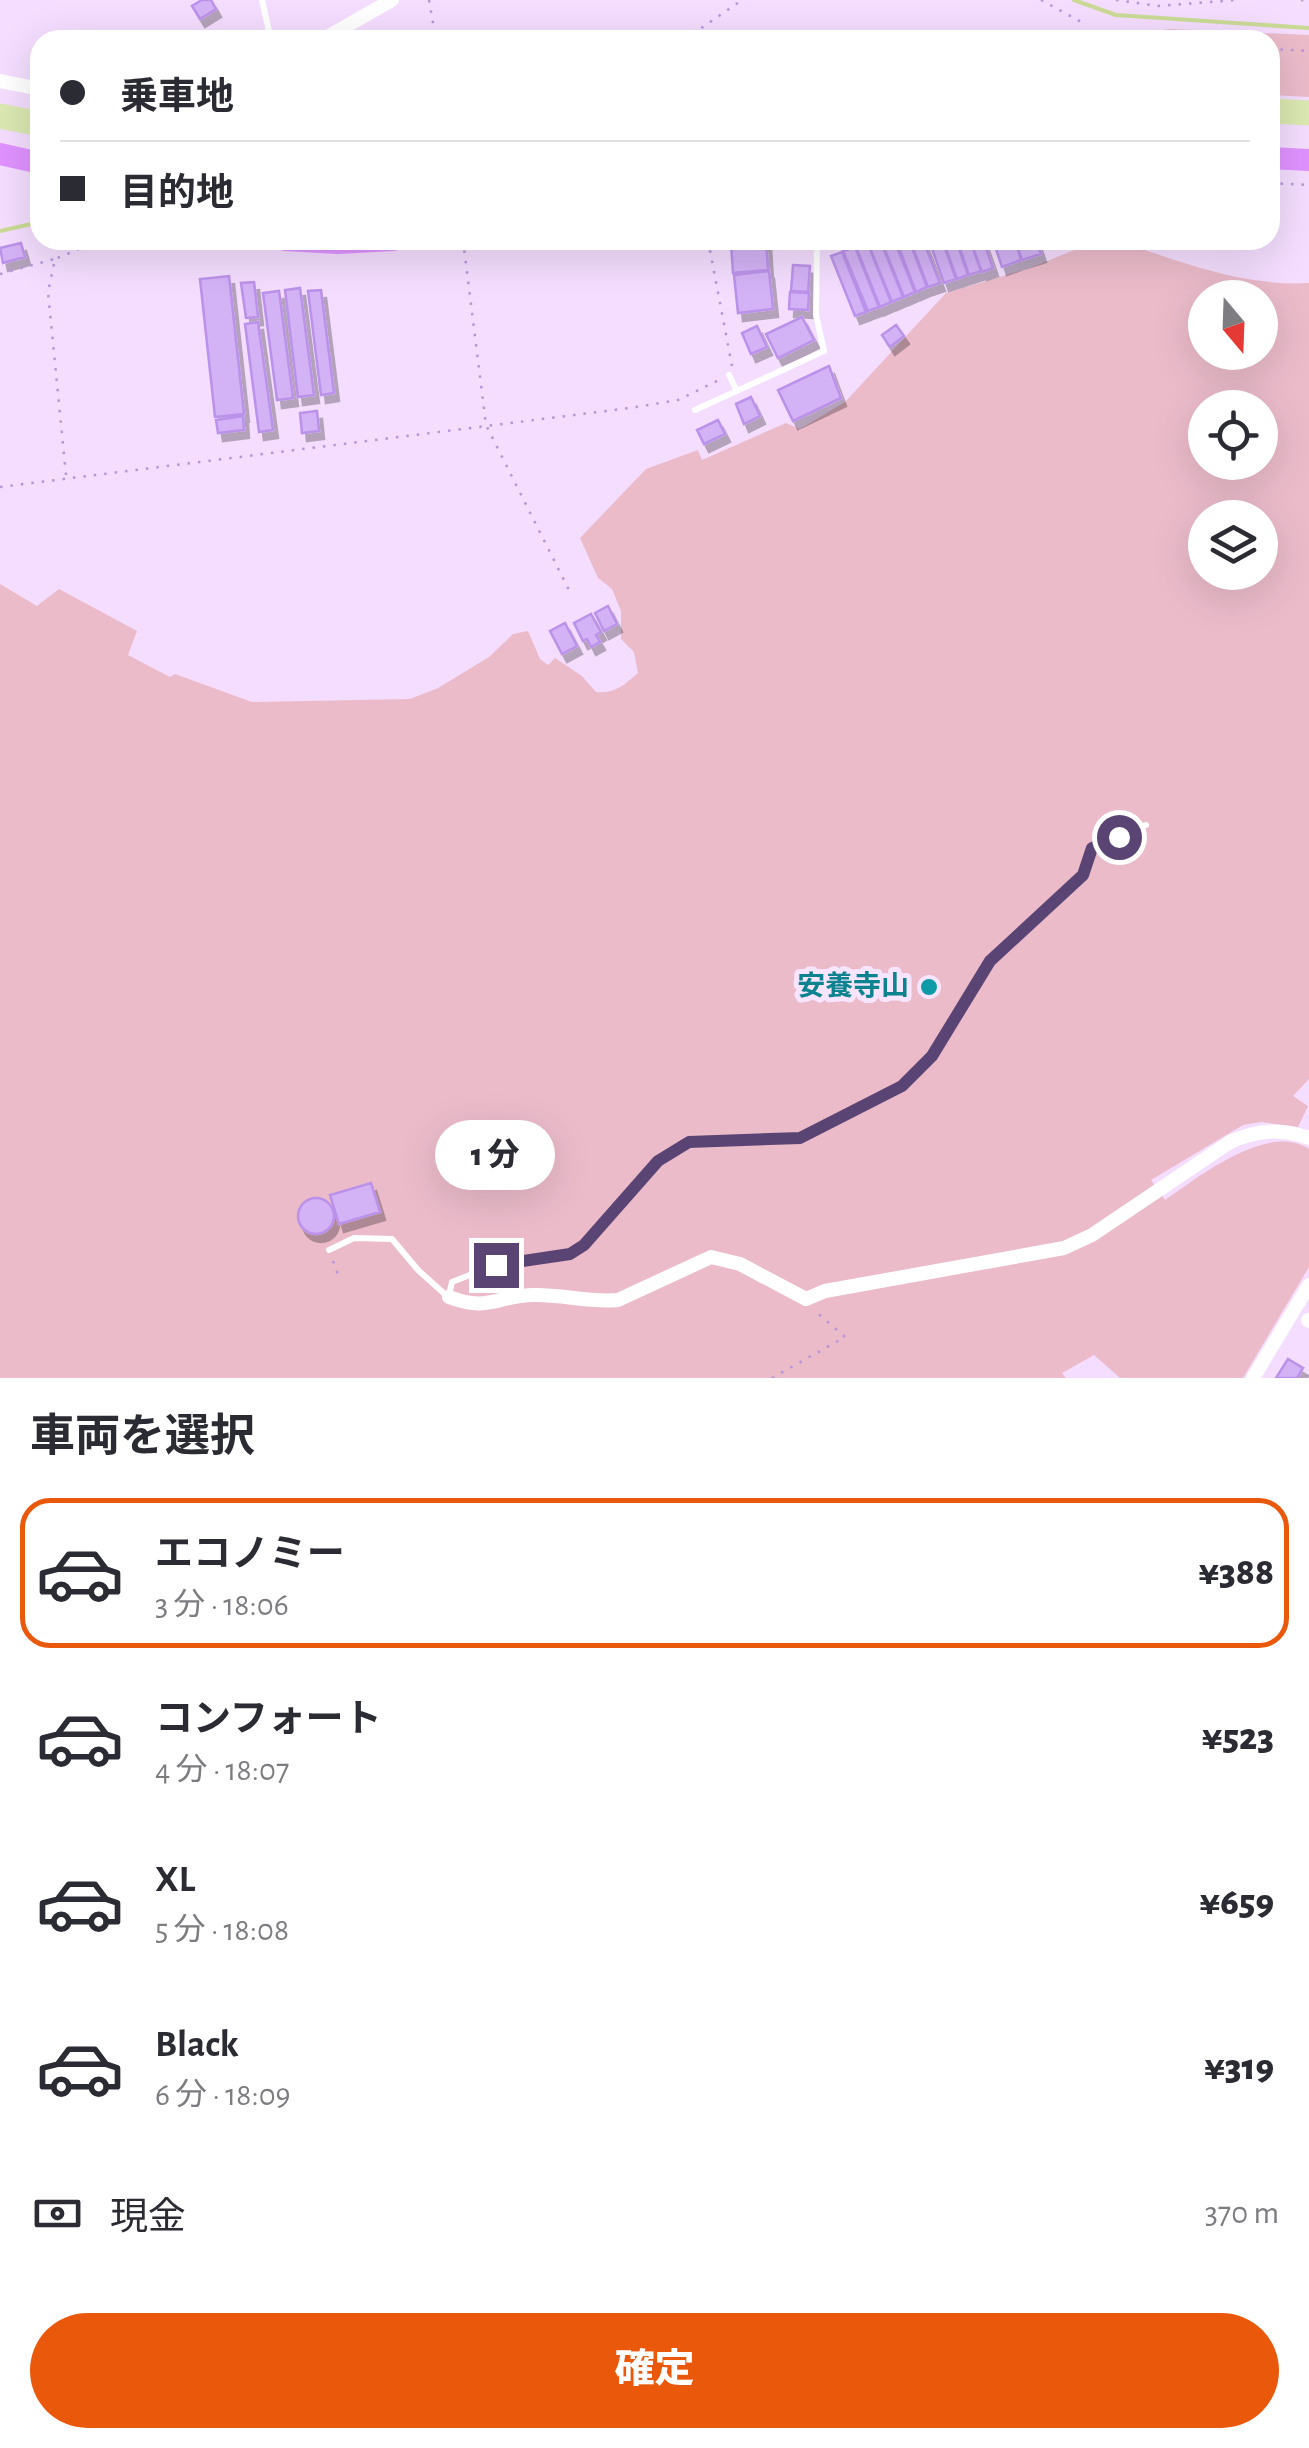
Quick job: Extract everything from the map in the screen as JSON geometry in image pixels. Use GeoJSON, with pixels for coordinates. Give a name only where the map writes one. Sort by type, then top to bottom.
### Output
{"type":"FeatureCollection","features":[{"type":"Feature","properties":{"kind":"main road"},"geometry":{"type":"LineString","coordinates":[[0,154],[30,161]]}},
{"type":"Feature","properties":{"kind":"main road"},"geometry":{"type":"LineString","coordinates":[[1280,159],[1309,160]]}},
{"type":"Feature","properties":{"kind":"street"},"geometry":{"type":"LineString","coordinates":[[340,30],[392,0]]}},
{"type":"Feature","properties":{"kind":"street"},"geometry":{"type":"LineString","coordinates":[[0,81],[30,87]]}},
{"type":"Feature","properties":{"kind":"street"},"geometry":{"type":"LineString","coordinates":[[449,1298],[486,1306],[534,1295],[618,1300],[711,1257],[740,1264],[806,1299],[826,1291],[1064,1248],[1092,1235],[1230,1142],[1264,1130],[1309,1138]]}},
{"type":"Feature","properties":{"kind":"street"},"geometry":{"type":"LineString","coordinates":[[1254,1378],[1309,1285]]}},
{"type":"Feature","properties":{"kind":"lane"},"geometry":{"type":"LineString","coordinates":[[262,0],[268,30]]}},
{"type":"Feature","properties":{"kind":"lane"},"geometry":{"type":"LineString","coordinates":[[695,410],[824,350],[816,315],[817,250]]}},
{"type":"Feature","properties":{"kind":"lane"},"geometry":{"type":"LineString","coordinates":[[729,376],[737,392]]}},
{"type":"Feature","properties":{"kind":"lane"},"geometry":{"type":"LineString","coordinates":[[449,1298],[452,1282],[474,1272],[570,1254],[584,1245],[658,1161],[689,1142],[800,1138],[902,1086],[932,1056],[990,961],[1083,875],[1092,848],[1146,826]]}},
{"type":"Feature","properties":{"kind":"lane"},"geometry":{"type":"LineString","coordinates":[[329,1250],[354,1238],[392,1240],[449,1298]]}},
{"type":"Feature","properties":{"kind":"path"},"geometry":{"type":"LineString","coordinates":[[430,0],[434,30]]}},
{"type":"Feature","properties":{"kind":"path"},"geometry":{"type":"LineString","coordinates":[[698,30],[742,0]]}},
{"type":"Feature","properties":{"kind":"path"},"geometry":{"type":"LineString","coordinates":[[1040,0],[1088,25]]}},
{"type":"Feature","properties":{"kind":"path"},"geometry":{"type":"LineString","coordinates":[[1116,0],[1158,6],[1234,0]]}},
{"type":"Feature","properties":{"kind":"path"},"geometry":{"type":"LineString","coordinates":[[1301,0],[1309,1]]}},
{"type":"Feature","properties":{"kind":"path"},"geometry":{"type":"LineString","coordinates":[[1280,50],[1309,51]]}},
{"type":"Feature","properties":{"kind":"path"},"geometry":{"type":"LineString","coordinates":[[1280,184],[1309,185]]}},
{"type":"Feature","properties":{"kind":"path"},"geometry":{"type":"LineString","coordinates":[[0,274],[77,250]]}},
{"type":"Feature","properties":{"kind":"path"},"geometry":{"type":"LineString","coordinates":[[464,250],[486,425],[570,592]]}},
{"type":"Feature","properties":{"kind":"path"},"geometry":{"type":"LineString","coordinates":[[0,488],[678,400],[734,373],[710,250]]}},
{"type":"Feature","properties":{"kind":"path"},"geometry":{"type":"LineString","coordinates":[[56,259],[48,292],[66,477]]}},
{"type":"Feature","properties":{"kind":"path"},"geometry":{"type":"LineString","coordinates":[[329,1250],[338,1278]]}},
{"type":"Feature","properties":{"kind":"path"},"geometry":{"type":"LineString","coordinates":[[772,1378],[845,1337],[807,1306],[806,1299]]}},
{"type":"Feature","properties":{"kind":"shaded area"},"geometry":{"type":"Polygon","coordinates":[[[1280,34],[1309,35],[1309,97],[1280,96],[1280,34]]]}},
{"type":"Feature","properties":{"kind":"shaded area"},"geometry":{"type":"Polygon","coordinates":[[[1074,250],[1146,250],[1254,280],[1188,280],[1188,370],[1278,370],[1278,282],[1309,283],[1309,1079],[1293,1096],[1308,1106],[1298,1127],[1261,1122],[1243,1125],[1151,1180],[1165,1200],[1215,1166],[1255,1147],[1292,1142],[1309,1149],[1309,1267],[1243,1378],[1120,1378],[1094,1355],[1062,1373],[1066,1378],[0,1378],[0,584],[37,606],[59,589],[137,631],[128,655],[170,677],[175,674],[252,702],[410,699],[438,688],[489,657],[513,634],[528,631],[540,659],[548,665],[555,658],[582,676],[596,692],[614,690],[638,673],[634,652],[621,639],[621,611],[612,589],[598,578],[580,538],[646,469],[698,450],[702,460],[786,423],[800,429],[845,402],[946,293],[1074,250]]]}},
{"type":"Feature","properties":{"kind":"building"},"geometry":{"type":"Polygon","coordinates":[[[211,0],[216,9],[200,19],[192,6],[211,0]]]}},
{"type":"Feature","properties":{"kind":"building"},"geometry":{"type":"Polygon","coordinates":[[[21,243],[25,257],[3,263],[0,248],[21,243]]]}},
{"type":"Feature","properties":{"kind":"building"},"geometry":{"type":"Polygon","coordinates":[[[731,250],[767,250],[768,270],[733,273],[731,250]]]}},
{"type":"Feature","properties":{"kind":"building"},"geometry":{"type":"Polygon","coordinates":[[[856,250],[879,307],[868,311],[843,251],[856,250]]]}},
{"type":"Feature","properties":{"kind":"building"},"geometry":{"type":"Polygon","coordinates":[[[857,250],[870,250],[891,302],[880,307],[857,250]]]}},
{"type":"Feature","properties":{"kind":"building"},"geometry":{"type":"Polygon","coordinates":[[[871,250],[884,250],[903,297],[892,302],[871,250]]]}},
{"type":"Feature","properties":{"kind":"building"},"geometry":{"type":"Polygon","coordinates":[[[885,250],[898,250],[915,292],[904,297],[885,250]]]}},
{"type":"Feature","properties":{"kind":"building"},"geometry":{"type":"Polygon","coordinates":[[[900,250],[913,250],[927,287],[916,292],[900,250]]]}},
{"type":"Feature","properties":{"kind":"building"},"geometry":{"type":"Polygon","coordinates":[[[914,250],[927,250],[940,283],[928,287],[914,250]]]}},
{"type":"Feature","properties":{"kind":"building"},"geometry":{"type":"Polygon","coordinates":[[[932,250],[946,250],[956,279],[944,283],[932,250]]]}},
{"type":"Feature","properties":{"kind":"building"},"geometry":{"type":"Polygon","coordinates":[[[947,250],[959,250],[968,275],[957,279],[947,250]]]}},
{"type":"Feature","properties":{"kind":"building"},"geometry":{"type":"Polygon","coordinates":[[[960,250],[974,250],[981,271],[969,275],[960,250]]]}},
{"type":"Feature","properties":{"kind":"building"},"geometry":{"type":"Polygon","coordinates":[[[974,250],[987,250],[993,268],[982,272],[974,250]]]}},
{"type":"Feature","properties":{"kind":"building"},"geometry":{"type":"Polygon","coordinates":[[[996,250],[1018,250],[1021,260],[1002,267],[996,250]]]}},
{"type":"Feature","properties":{"kind":"building"},"geometry":{"type":"Polygon","coordinates":[[[1018,250],[1040,250],[1041,254],[1022,260],[1018,250]]]}},
{"type":"Feature","properties":{"kind":"building"},"geometry":{"type":"Polygon","coordinates":[[[842,252],[866,312],[855,316],[831,256],[842,252]]]}},
{"type":"Feature","properties":{"kind":"building"},"geometry":{"type":"Polygon","coordinates":[[[793,265],[810,266],[808,292],[791,291],[793,265]]]}},
{"type":"Feature","properties":{"kind":"building"},"geometry":{"type":"Polygon","coordinates":[[[769,271],[773,309],[738,313],[734,275],[769,271]]]}},
{"type":"Feature","properties":{"kind":"building"},"geometry":{"type":"Polygon","coordinates":[[[229,276],[244,414],[215,417],[200,279],[229,276]]]}},
{"type":"Feature","properties":{"kind":"building"},"geometry":{"type":"Polygon","coordinates":[[[254,282],[258,317],[246,318],[241,283],[254,282]]]}},
{"type":"Feature","properties":{"kind":"building"},"geometry":{"type":"Polygon","coordinates":[[[300,288],[314,395],[298,397],[285,290],[300,288]]]}},
{"type":"Feature","properties":{"kind":"building"},"geometry":{"type":"Polygon","coordinates":[[[321,290],[334,393],[321,395],[308,291],[321,290]]]}},
{"type":"Feature","properties":{"kind":"building"},"geometry":{"type":"Polygon","coordinates":[[[279,291],[293,398],[277,400],[263,293],[279,291]]]}},
{"type":"Feature","properties":{"kind":"building"},"geometry":{"type":"Polygon","coordinates":[[[790,292],[809,293],[808,310],[789,309],[790,292]]]}},
{"type":"Feature","properties":{"kind":"building"},"geometry":{"type":"Polygon","coordinates":[[[802,317],[814,340],[778,358],[766,334],[802,317]]]}},
{"type":"Feature","properties":{"kind":"building"},"geometry":{"type":"Polygon","coordinates":[[[258,322],[273,430],[259,432],[245,324],[258,322]]]}},
{"type":"Feature","properties":{"kind":"building"},"geometry":{"type":"Polygon","coordinates":[[[896,325],[904,336],[890,347],[882,335],[896,325]]]}},
{"type":"Feature","properties":{"kind":"building"},"geometry":{"type":"Polygon","coordinates":[[[757,326],[767,347],[751,354],[742,333],[757,326]]]}},
{"type":"Feature","properties":{"kind":"building"},"geometry":{"type":"Polygon","coordinates":[[[829,366],[841,398],[793,421],[778,390],[829,366]]]}},
{"type":"Feature","properties":{"kind":"building"},"geometry":{"type":"Polygon","coordinates":[[[751,397],[760,416],[744,424],[736,404],[751,397]]]}},
{"type":"Feature","properties":{"kind":"building"},"geometry":{"type":"Polygon","coordinates":[[[317,411],[319,431],[302,433],[300,413],[317,411]]]}},
{"type":"Feature","properties":{"kind":"building"},"geometry":{"type":"Polygon","coordinates":[[[243,416],[244,430],[218,433],[216,420],[243,416]]]}},
{"type":"Feature","properties":{"kind":"building"},"geometry":{"type":"Polygon","coordinates":[[[718,420],[725,434],[704,444],[697,430],[718,420]]]}},
{"type":"Feature","properties":{"kind":"building"},"geometry":{"type":"Polygon","coordinates":[[[608,606],[617,624],[604,631],[595,613],[608,606]]]}},
{"type":"Feature","properties":{"kind":"building"},"geometry":{"type":"Polygon","coordinates":[[[591,614],[601,632],[596,635],[600,642],[591,647],[587,639],[583,641],[574,623],[591,614]]]}},
{"type":"Feature","properties":{"kind":"building"},"geometry":{"type":"Polygon","coordinates":[[[565,623],[577,646],[562,654],[550,631],[565,623]]]}},
{"type":"Feature","properties":{"kind":"building"},"geometry":{"type":"Polygon","coordinates":[[[371,1183],[380,1212],[339,1224],[330,1195],[371,1183]]]}},
{"type":"Feature","properties":{"kind":"building"},"geometry":{"type":"Polygon","coordinates":[[[316,1198],[329,1203],[334,1216],[329,1229],[316,1234],[303,1229],[298,1216],[303,1203],[316,1198]]]}},
{"type":"Feature","properties":{"kind":"building"},"geometry":{"type":"Polygon","coordinates":[[[1288,1359],[1303,1368],[1297,1378],[1276,1378],[1288,1359]]]}},
{"type":"Feature","properties":{"kind":"waterway"},"geometry":{"type":"LineString","coordinates":[[1074,0],[1116,15],[1309,28]]}},
{"type":"Feature","properties":{"kind":"waterway"},"geometry":{"type":"LineString","coordinates":[[1280,112],[1309,113]]}},
{"type":"Feature","properties":{"kind":"waterway"},"geometry":{"type":"LineString","coordinates":[[0,116],[30,122]]}},
{"type":"Feature","properties":{"kind":"waterway"},"geometry":{"type":"LineString","coordinates":[[0,231],[30,224]]}},
{"type":"Feature","properties":{"kind":"place","name":"安養寺山"},"geometry":{"type":"Point","coordinates":[929,987]}},
{"type":"Feature","properties":{"kind":"route"},"geometry":{"type":"LineString","coordinates":[[496,1265],[570,1254],[597,1234],[658,1161],[689,1142],[800,1138],[902,1086],[932,1056],[990,961],[1083,875],[1092,848],[1119,837]]}}]}
